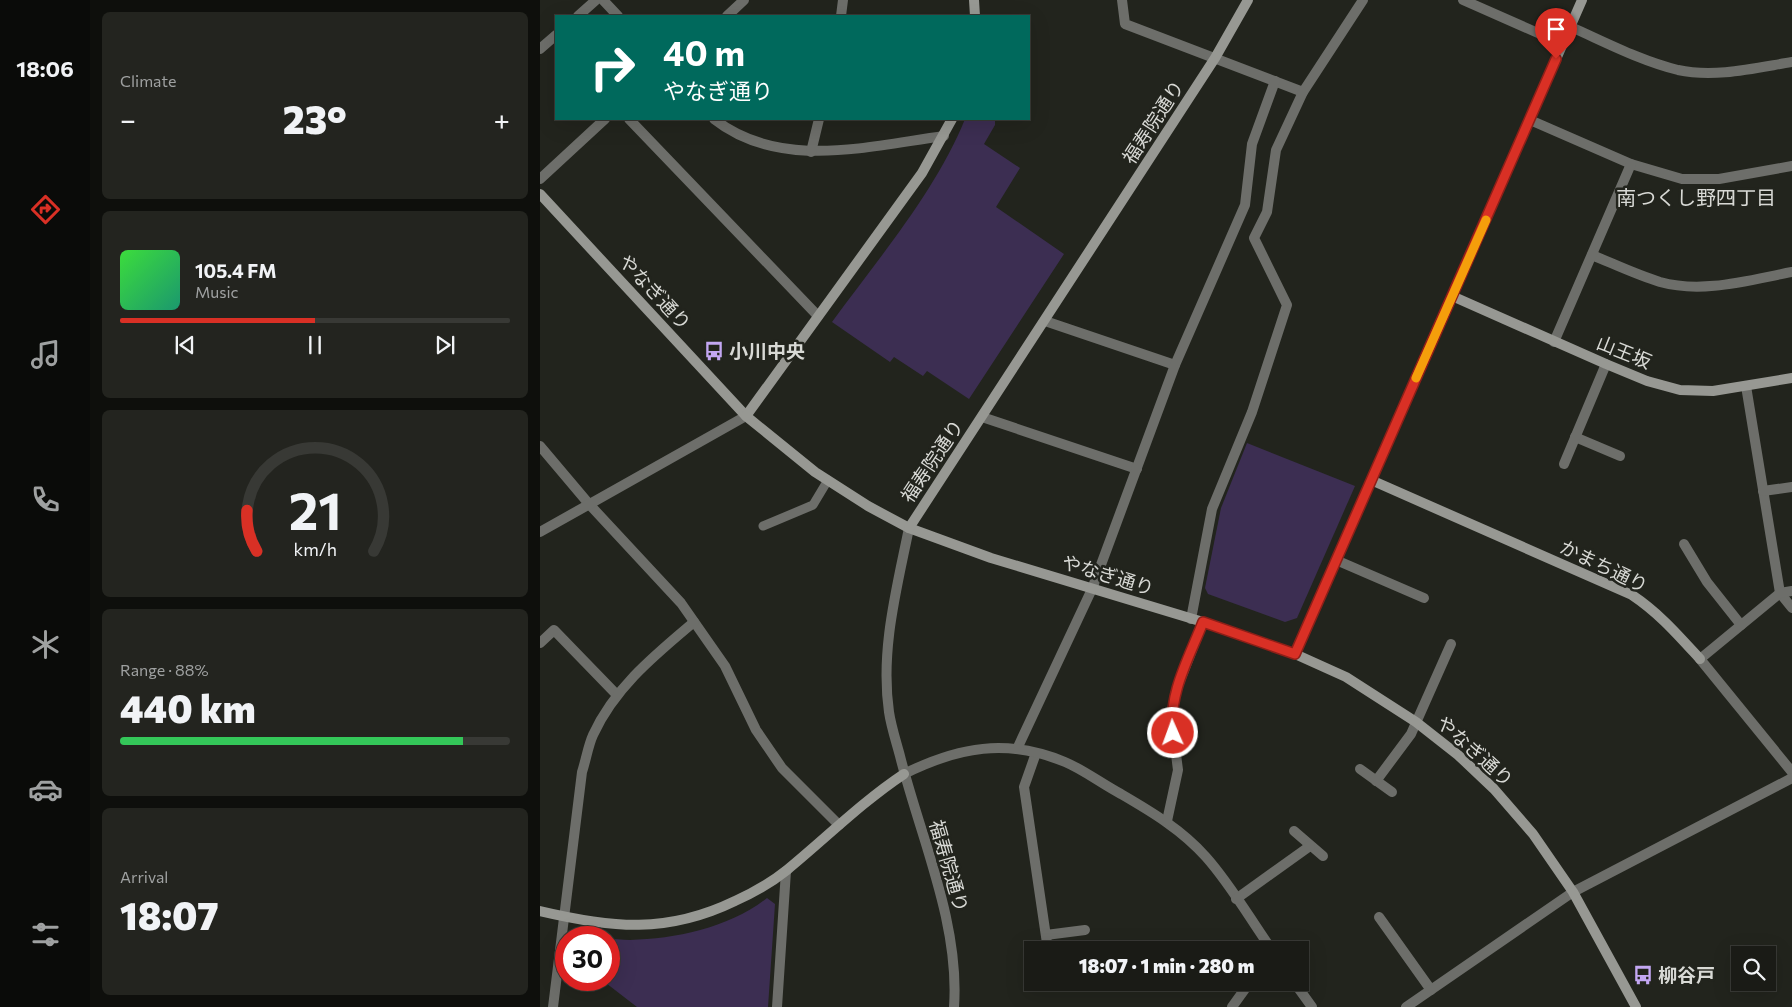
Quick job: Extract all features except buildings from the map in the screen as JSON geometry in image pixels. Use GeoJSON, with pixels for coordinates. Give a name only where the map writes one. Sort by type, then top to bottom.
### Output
{"type":"FeatureCollection","features":[{"type":"Feature","properties":{"kind":"street"},"geometry":{"type":"LineString","coordinates":[[579,15],[596,0]]}},
{"type":"Feature","properties":{"kind":"street"},"geometry":{"type":"LineString","coordinates":[[603,0],[617,15]]}},
{"type":"Feature","properties":{"kind":"street"},"geometry":{"type":"LineString","coordinates":[[728,15],[744,0]]}},
{"type":"Feature","properties":{"kind":"street"},"geometry":{"type":"LineString","coordinates":[[841,15],[843,0]]}},
{"type":"Feature","properties":{"kind":"street"},"geometry":{"type":"LineString","coordinates":[[974,0],[975,15]]}},
{"type":"Feature","properties":{"kind":"street"},"geometry":{"type":"LineString","coordinates":[[1122,0],[1125,24],[1303,92]]}},
{"type":"Feature","properties":{"kind":"street","name":"福寿院通り"},"geometry":{"type":"LineString","coordinates":[[954,1007],[954,964],[947,921],[904,774],[889,714],[885,663],[909,528],[1216,58],[1248,0]]}},
{"type":"Feature","properties":{"kind":"street"},"geometry":{"type":"LineString","coordinates":[[1191,619],[1212,509],[1252,412],[1287,305],[1254,238],[1267,212],[1276,150],[1303,92],[1363,0]]}},
{"type":"Feature","properties":{"kind":"street"},"geometry":{"type":"LineString","coordinates":[[1463,0],[1563,44]]}},
{"type":"Feature","properties":{"kind":"street"},"geometry":{"type":"LineString","coordinates":[[1295,654],[1582,0]]}},
{"type":"Feature","properties":{"kind":"street"},"geometry":{"type":"LineString","coordinates":[[1571,27],[1648,61],[1679,70],[1721,72],[1792,62]]}},
{"type":"Feature","properties":{"kind":"street"},"geometry":{"type":"LineString","coordinates":[[540,49],[555,36]]}},
{"type":"Feature","properties":{"kind":"street"},"geometry":{"type":"LineString","coordinates":[[1017,749],[1092,589],[1175,365],[1245,205],[1252,144],[1276,82]]}},
{"type":"Feature","properties":{"kind":"street"},"geometry":{"type":"LineString","coordinates":[[540,179],[604,120]]}},
{"type":"Feature","properties":{"kind":"street"},"geometry":{"type":"LineString","coordinates":[[631,120],[818,316]]}},
{"type":"Feature","properties":{"kind":"street"},"geometry":{"type":"LineString","coordinates":[[716,120],[741,134],[769,145],[811,152],[944,136]]}},
{"type":"Feature","properties":{"kind":"street"},"geometry":{"type":"LineString","coordinates":[[811,152],[819,120]]}},
{"type":"Feature","properties":{"kind":"street"},"geometry":{"type":"LineString","coordinates":[[540,532],[746,416],[922,173],[952,120]]}},
{"type":"Feature","properties":{"kind":"street"},"geometry":{"type":"LineString","coordinates":[[1530,120],[1631,164],[1682,179],[1719,179],[1792,166]]}},
{"type":"Feature","properties":{"kind":"street"},"geometry":{"type":"LineString","coordinates":[[1554,342],[1631,164]]}},
{"type":"Feature","properties":{"kind":"street","name":"やなぎ通り"},"geometry":{"type":"LineString","coordinates":[[540,194],[746,416],[780,445],[868,506],[909,528],[991,558],[1203,622],[1295,654],[1346,677],[1416,722],[1458,755],[1494,789],[1533,834],[1573,892],[1636,1007]]}},
{"type":"Feature","properties":{"kind":"street"},"geometry":{"type":"LineString","coordinates":[[1592,255],[1660,282],[1687,286],[1710,287],[1792,272]]}},
{"type":"Feature","properties":{"kind":"street","name":"山王坂"},"geometry":{"type":"LineString","coordinates":[[1452,296],[1647,381],[1680,390],[1713,391],[1792,378]]}},
{"type":"Feature","properties":{"kind":"street"},"geometry":{"type":"LineString","coordinates":[[1045,321],[1175,365]]}},
{"type":"Feature","properties":{"kind":"street"},"geometry":{"type":"LineString","coordinates":[[1564,464],[1606,364]]}},
{"type":"Feature","properties":{"kind":"street"},"geometry":{"type":"LineString","coordinates":[[1746,386],[1780,593],[1792,608]]}},
{"type":"Feature","properties":{"kind":"street"},"geometry":{"type":"LineString","coordinates":[[982,417],[1137,469]]}},
{"type":"Feature","properties":{"kind":"street"},"geometry":{"type":"LineString","coordinates":[[1575,437],[1620,456]]}},
{"type":"Feature","properties":{"kind":"street"},"geometry":{"type":"LineString","coordinates":[[540,446],[589,504],[681,602],[725,666],[756,730],[782,768],[839,825]]}},
{"type":"Feature","properties":{"kind":"street","name":"かまち通り"},"geometry":{"type":"LineString","coordinates":[[1371,480],[1632,595],[1670,625],[1792,772]]}},
{"type":"Feature","properties":{"kind":"street"},"geometry":{"type":"LineString","coordinates":[[1763,491],[1792,487]]}},
{"type":"Feature","properties":{"kind":"street"},"geometry":{"type":"LineString","coordinates":[[1684,544],[1707,582],[1741,625]]}},
{"type":"Feature","properties":{"kind":"street"},"geometry":{"type":"LineString","coordinates":[[1336,560],[1424,598]]}},
{"type":"Feature","properties":{"kind":"street"},"geometry":{"type":"LineString","coordinates":[[1700,659],[1780,593],[1792,591]]}},
{"type":"Feature","properties":{"kind":"street"},"geometry":{"type":"LineString","coordinates":[[553,1007],[566,917],[582,772],[593,735],[617,695],[646,663],[694,622]]}},
{"type":"Feature","properties":{"kind":"street"},"geometry":{"type":"LineString","coordinates":[[1167,821],[1178,770],[1171,715],[1176,691],[1203,622]]}},
{"type":"Feature","properties":{"kind":"street"},"geometry":{"type":"LineString","coordinates":[[540,643],[554,630],[617,695]]}},
{"type":"Feature","properties":{"kind":"street"},"geometry":{"type":"LineString","coordinates":[[1376,781],[1411,734],[1450,644]]}},
{"type":"Feature","properties":{"kind":"street"},"geometry":{"type":"LineString","coordinates":[[540,911],[627,926],[670,924],[711,913],[750,894],[786,871],[839,825],[904,774],[931,760],[958,752],[1017,749],[1065,763],[1167,821],[1206,857],[1266,941]]}},
{"type":"Feature","properties":{"kind":"street"},"geometry":{"type":"LineString","coordinates":[[1036,753],[1024,787],[1047,941]]}},
{"type":"Feature","properties":{"kind":"street"},"geometry":{"type":"LineString","coordinates":[[1360,769],[1392,792]]}},
{"type":"Feature","properties":{"kind":"street"},"geometry":{"type":"LineString","coordinates":[[1406,1007],[1573,892],[1792,778]]}},
{"type":"Feature","properties":{"kind":"street"},"geometry":{"type":"LineString","coordinates":[[1294,831],[1323,856]]}},
{"type":"Feature","properties":{"kind":"street"},"geometry":{"type":"LineString","coordinates":[[1236,898],[1310,846]]}},
{"type":"Feature","properties":{"kind":"street"},"geometry":{"type":"LineString","coordinates":[[777,1007],[786,871]]}},
{"type":"Feature","properties":{"kind":"street"},"geometry":{"type":"LineString","coordinates":[[1379,916],[1431,990]]}},
{"type":"Feature","properties":{"kind":"street"},"geometry":{"type":"LineString","coordinates":[[1046,935],[1085,930]]}},
{"type":"Feature","properties":{"kind":"street"},"geometry":{"type":"LineString","coordinates":[[1232,1007],[1244,991]]}},
{"type":"Feature","properties":{"kind":"street"},"geometry":{"type":"LineString","coordinates":[[1300,991],[1312,1007]]}},
{"type":"Feature","properties":{"kind":"lane"},"geometry":{"type":"LineString","coordinates":[[763,526],[813,505],[828,480]]}},
{"type":"Feature","properties":{"kind":"shaded area"},"geometry":{"type":"Polygon","coordinates":[[[965,120],[995,120],[995,125],[984,144],[1020,168],[996,207],[1064,254],[969,399],[927,371],[923,376],[894,357],[890,362],[832,322],[905,224],[953,146],[965,120]]]}},
{"type":"Feature","properties":{"kind":"shaded area"},"geometry":{"type":"Polygon","coordinates":[[[1247,443],[1355,486],[1297,618],[1285,622],[1208,594],[1205,588],[1221,508],[1247,443]]]}},
{"type":"Feature","properties":{"kind":"shaded area"},"geometry":{"type":"Polygon","coordinates":[[[767,898],[775,904],[768,1007],[637,1007],[616,991],[620,991],[620,939],[648,939],[702,930],[737,917],[767,898]]]}},
{"type":"Feature","properties":{"kind":"slow traffic"},"geometry":{"type":"LineString","coordinates":[[1416,378],[1486,220]]}},
{"type":"Feature","properties":{"kind":"place","name":"小川中央"},"geometry":{"type":"Point","coordinates":[714,351]}},
{"type":"Feature","properties":{"kind":"place","name":"柳谷戸"},"geometry":{"type":"Point","coordinates":[1643,975]}},
{"type":"Feature","properties":{"kind":"district","name":"南つくし野四丁目"},"geometry":{"type":"Point","coordinates":[1696,198]}},
{"type":"Feature","properties":{"kind":"route"},"geometry":{"type":"LineString","coordinates":[[1173,733],[1171,715],[1176,691],[1203,622],[1295,654],[1556,59]]}}]}
